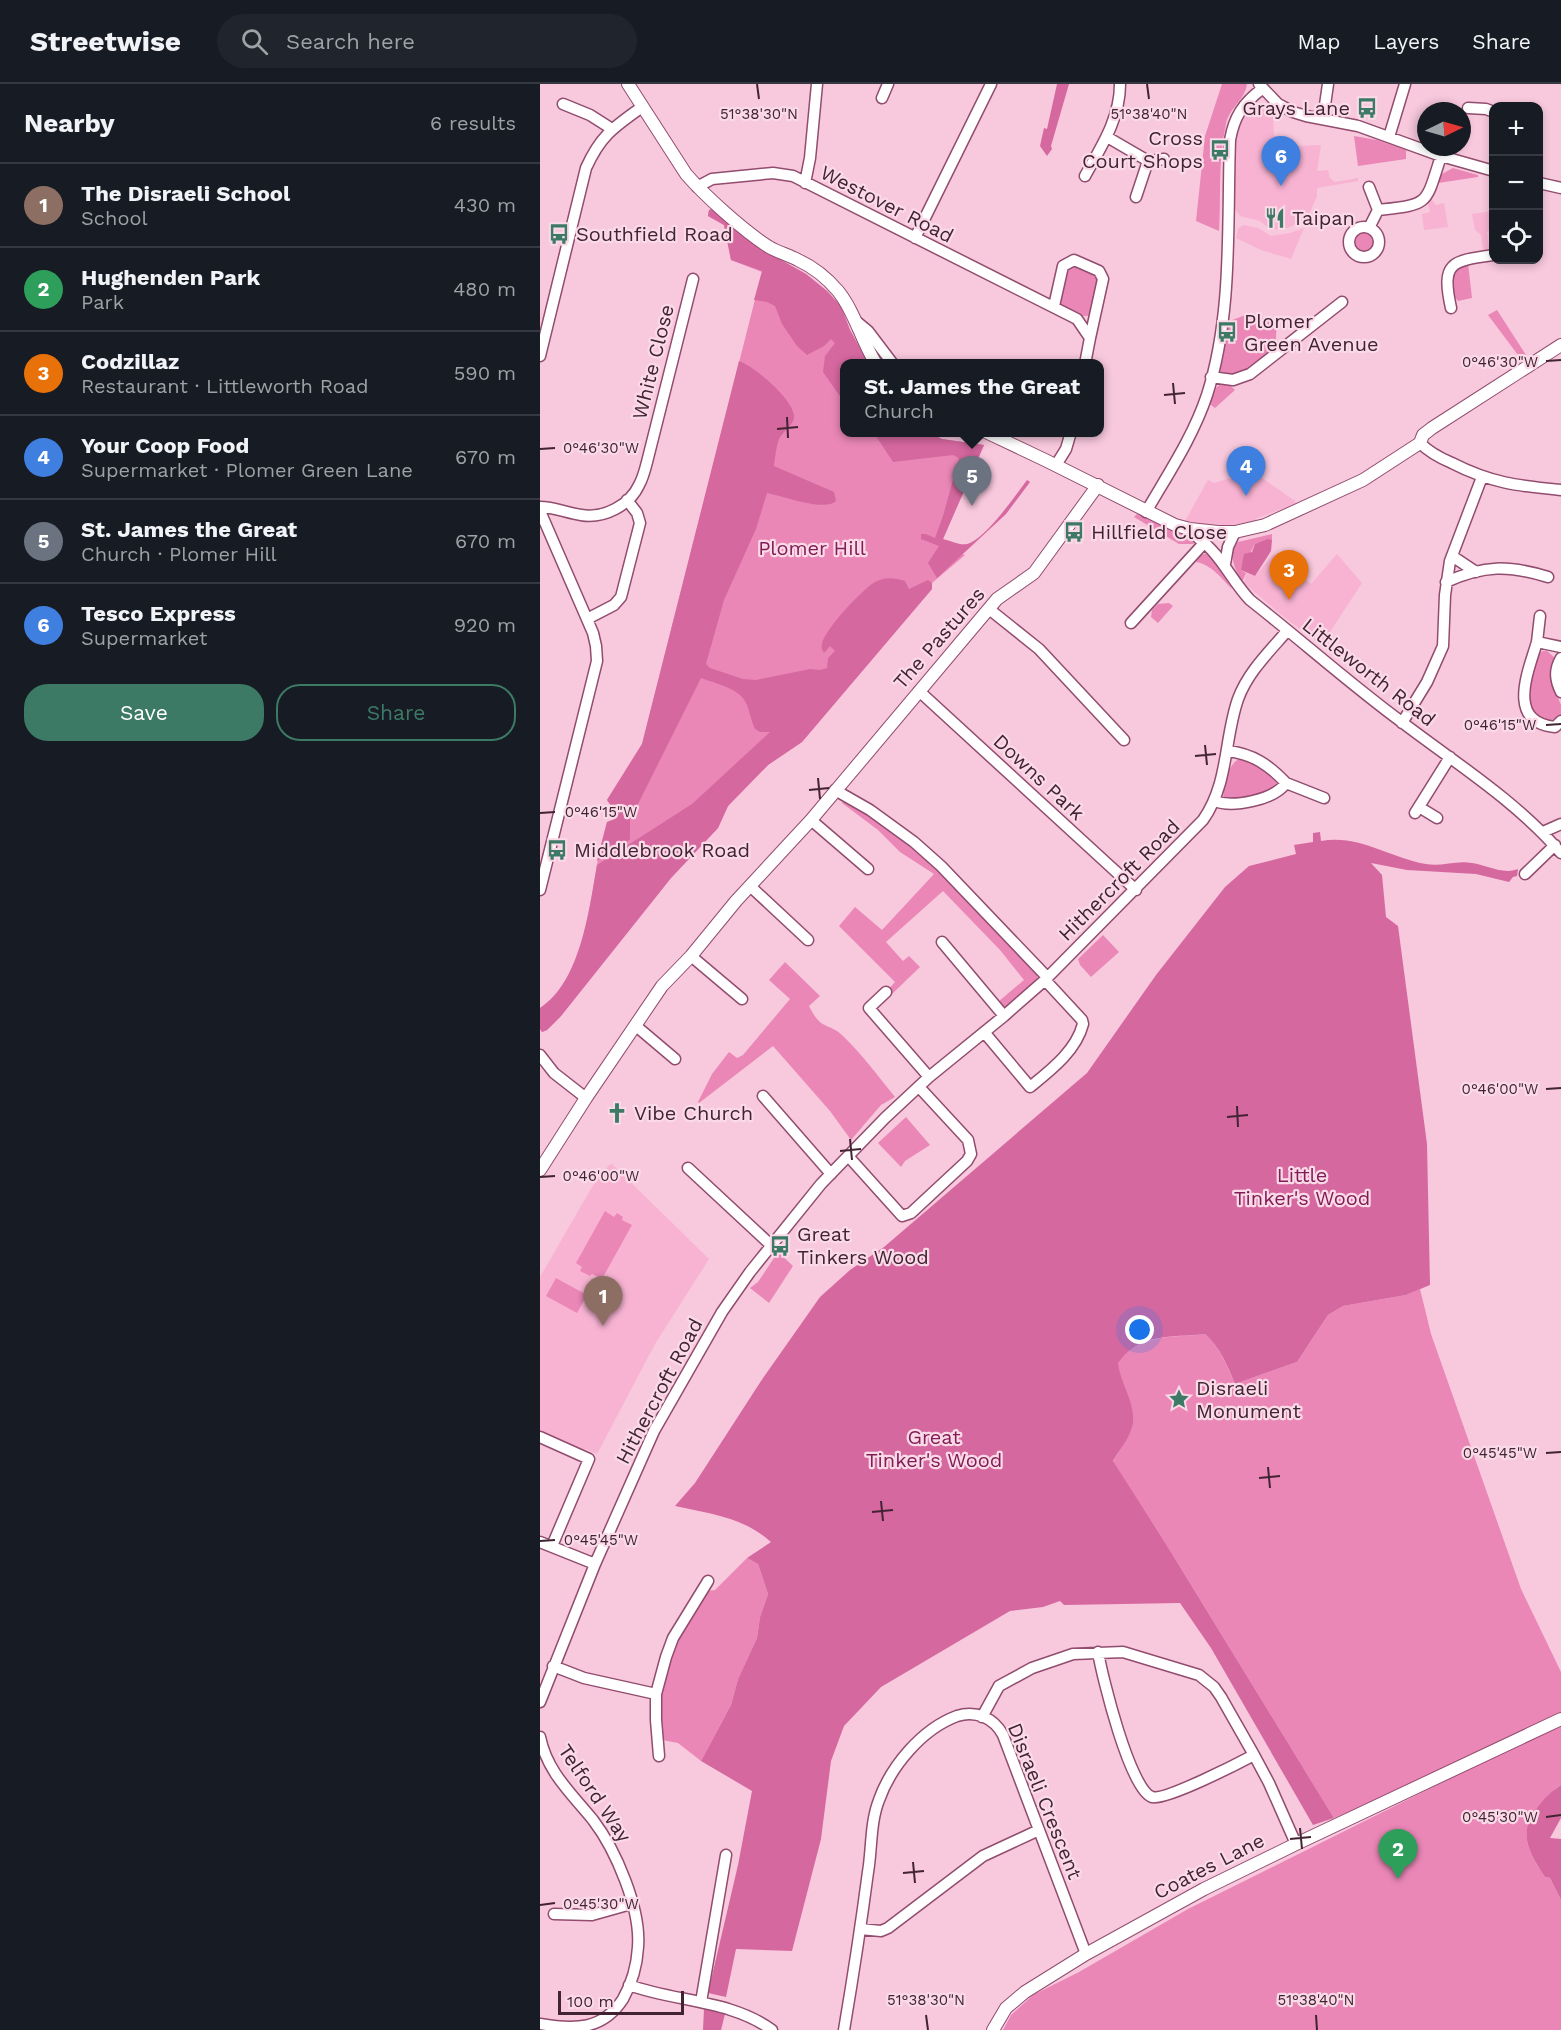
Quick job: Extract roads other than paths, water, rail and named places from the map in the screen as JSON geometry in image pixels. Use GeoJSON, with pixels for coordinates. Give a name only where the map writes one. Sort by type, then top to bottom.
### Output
{"type":"FeatureCollection","features":[{"type":"Feature","properties":{"kind":"street"},"geometry":{"type":"LineString","coordinates":[[628,84],[686,174],[697,187],[769,247],[817,271],[837,291],[849,307],[874,359]]}},
{"type":"Feature","properties":{"kind":"street"},"geometry":{"type":"LineString","coordinates":[[805,183],[813,138],[817,84]]}},
{"type":"Feature","properties":{"kind":"street"},"geometry":{"type":"LineString","coordinates":[[882,98],[888,84]]}},
{"type":"Feature","properties":{"kind":"street"},"geometry":{"type":"LineString","coordinates":[[915,238],[991,84]]}},
{"type":"Feature","properties":{"kind":"street"},"geometry":{"type":"LineString","coordinates":[[1085,176],[1107,137],[1119,103],[1120,84]]}},
{"type":"Feature","properties":{"kind":"street"},"geometry":{"type":"LineString","coordinates":[[1323,119],[1328,84]]}},
{"type":"Feature","properties":{"kind":"street"},"geometry":{"type":"LineString","coordinates":[[1389,137],[1405,84]]}},
{"type":"Feature","properties":{"kind":"street"},"geometry":{"type":"LineString","coordinates":[[1146,512],[1191,433],[1211,377],[1223,314],[1230,140],[1236,115],[1261,86],[1284,108],[1306,116],[1358,126],[1417,147]]}},
{"type":"Feature","properties":{"kind":"street"},"geometry":{"type":"LineString","coordinates":[[562,104],[590,115],[612,129]]}},
{"type":"Feature","properties":{"kind":"street"},"geometry":{"type":"LineString","coordinates":[[540,356],[586,168],[596,147],[612,129],[642,107]]}},
{"type":"Feature","properties":{"kind":"street"},"geometry":{"type":"LineString","coordinates":[[1471,108],[1489,110]]}},
{"type":"Feature","properties":{"kind":"street"},"geometry":{"type":"LineString","coordinates":[[1107,137],[1150,162]]}},
{"type":"Feature","properties":{"kind":"street"},"geometry":{"type":"LineString","coordinates":[[1378,210],[1413,206],[1424,200],[1441,156],[1489,170]]}},
{"type":"Feature","properties":{"kind":"street"},"geometry":{"type":"LineString","coordinates":[[1136,196],[1145,168],[1150,162],[1164,159]]}},
{"type":"Feature","properties":{"kind":"street","name":"Westover Road"},"geometry":{"type":"LineString","coordinates":[[697,187],[712,179],[784,174],[1053,306],[1077,319],[1090,338]]}},
{"type":"Feature","properties":{"kind":"street"},"geometry":{"type":"LineString","coordinates":[[1543,186],[1561,188]]}},
{"type":"Feature","properties":{"kind":"street"},"geometry":{"type":"LineString","coordinates":[[1369,187],[1378,210],[1369,228]]}},
{"type":"Feature","properties":{"kind":"street"},"geometry":{"type":"LineString","coordinates":[[1451,308],[1446,288],[1449,270],[1459,261],[1489,256]]}},
{"type":"Feature","properties":{"kind":"street"},"geometry":{"type":"LineString","coordinates":[[1053,306],[1063,266],[1074,260],[1099,271],[1103,279],[1086,359]]}},
{"type":"Feature","properties":{"kind":"street","name":"White Close"},"geometry":{"type":"LineString","coordinates":[[540,509],[550,508],[582,516],[592,516],[611,511],[627,500],[639,485],[693,279]]}},
{"type":"Feature","properties":{"kind":"street"},"geometry":{"type":"LineString","coordinates":[[1211,377],[1233,381],[1250,374],[1342,302]]}},
{"type":"Feature","properties":{"kind":"street"},"geometry":{"type":"LineString","coordinates":[[855,320],[868,331],[890,359]]}},
{"type":"Feature","properties":{"kind":"street"},"geometry":{"type":"LineString","coordinates":[[997,437],[1098,485],[1146,512],[1175,525],[1198,530],[1235,532],[1265,525],[1376,473],[1420,443],[1423,435],[1432,428],[1561,345]]}},
{"type":"Feature","properties":{"kind":"street"},"geometry":{"type":"LineString","coordinates":[[1056,465],[1066,449],[1070,437]]}},
{"type":"Feature","properties":{"kind":"street"},"geometry":{"type":"LineString","coordinates":[[1420,443],[1445,460],[1482,477],[1525,486],[1561,490]]}},
{"type":"Feature","properties":{"kind":"street"},"geometry":{"type":"LineString","coordinates":[[1402,723],[1427,682],[1443,646],[1446,582],[1452,556],[1482,477]]}},
{"type":"Feature","properties":{"kind":"street","name":"The Pastures"},"geometry":{"type":"LineString","coordinates":[[540,1170],[662,986],[811,820],[997,599],[1034,573],[1098,485]]}},
{"type":"Feature","properties":{"kind":"street"},"geometry":{"type":"LineString","coordinates":[[587,619],[614,605],[621,597],[640,523],[637,513],[627,500]]}},
{"type":"Feature","properties":{"kind":"street"},"geometry":{"type":"LineString","coordinates":[[540,509],[587,619],[596,646],[596,668],[540,890]]}},
{"type":"Feature","properties":{"kind":"street","name":"Littleworth Road"},"geometry":{"type":"LineString","coordinates":[[1198,530],[1198,538],[1225,564],[1250,600],[1402,723],[1450,757],[1543,832],[1558,849]]}},
{"type":"Feature","properties":{"kind":"street"},"geometry":{"type":"LineString","coordinates":[[1225,564],[1228,546],[1235,532]]}},
{"type":"Feature","properties":{"kind":"street"},"geometry":{"type":"LineString","coordinates":[[1131,623],[1204,542]]}},
{"type":"Feature","properties":{"kind":"street"},"geometry":{"type":"LineString","coordinates":[[1452,556],[1476,572]]}},
{"type":"Feature","properties":{"kind":"street"},"geometry":{"type":"LineString","coordinates":[[1446,582],[1476,572],[1511,568],[1548,577]]}},
{"type":"Feature","properties":{"kind":"street"},"geometry":{"type":"LineString","coordinates":[[989,609],[1039,649],[1124,740]]}},
{"type":"Feature","properties":{"kind":"street"},"geometry":{"type":"LineString","coordinates":[[1540,616],[1536,642],[1522,695],[1528,712],[1543,726],[1555,727],[1561,721]]}},
{"type":"Feature","properties":{"kind":"street","name":"Hithercroft Road"},"geometry":{"type":"LineString","coordinates":[[595,1564],[654,1431],[722,1312],[750,1272],[848,1156],[929,1077],[1004,1016],[1046,978],[1136,890],[1203,820],[1214,801],[1222,777],[1234,714],[1243,688],[1254,670],[1287,630]]}},
{"type":"Feature","properties":{"kind":"street"},"geometry":{"type":"LineString","coordinates":[[1536,642],[1561,647]]}},
{"type":"Feature","properties":{"kind":"street"},"geometry":{"type":"LineString","coordinates":[[1561,658],[1556,673],[1561,692]]}},
{"type":"Feature","properties":{"kind":"street","name":"Downs Park"},"geometry":{"type":"LineString","coordinates":[[919,691],[1136,890]]}},
{"type":"Feature","properties":{"kind":"street"},"geometry":{"type":"LineString","coordinates":[[1228,751],[1252,756],[1276,772],[1286,783],[1324,798]]}},
{"type":"Feature","properties":{"kind":"street"},"geometry":{"type":"LineString","coordinates":[[1437,818],[1417,810],[1450,757]]}},
{"type":"Feature","properties":{"kind":"street"},"geometry":{"type":"LineString","coordinates":[[1214,801],[1237,804],[1272,795],[1286,783]]}},
{"type":"Feature","properties":{"kind":"street"},"geometry":{"type":"LineString","coordinates":[[835,790],[870,810],[914,842],[934,860],[1046,978],[1083,1024],[1069,1050],[1054,1068],[1030,1087],[984,1032]]}},
{"type":"Feature","properties":{"kind":"street"},"geometry":{"type":"LineString","coordinates":[[811,820],[868,869]]}},
{"type":"Feature","properties":{"kind":"street"},"geometry":{"type":"LineString","coordinates":[[1543,832],[1561,824]]}},
{"type":"Feature","properties":{"kind":"street"},"geometry":{"type":"LineString","coordinates":[[1525,874],[1558,849]]}},
{"type":"Feature","properties":{"kind":"street"},"geometry":{"type":"LineString","coordinates":[[750,886],[808,940]]}},
{"type":"Feature","properties":{"kind":"street"},"geometry":{"type":"LineString","coordinates":[[942,942],[1004,1016]]}},
{"type":"Feature","properties":{"kind":"street"},"geometry":{"type":"LineString","coordinates":[[691,956],[742,999]]}},
{"type":"Feature","properties":{"kind":"street"},"geometry":{"type":"LineString","coordinates":[[886,992],[869,1008],[929,1077]]}},
{"type":"Feature","properties":{"kind":"street"},"geometry":{"type":"LineString","coordinates":[[636,1026],[675,1059]]}},
{"type":"Feature","properties":{"kind":"street"},"geometry":{"type":"LineString","coordinates":[[540,1055],[554,1073],[586,1098]]}},
{"type":"Feature","properties":{"kind":"street"},"geometry":{"type":"LineString","coordinates":[[848,1156],[902,1216],[911,1213],[967,1161],[971,1154],[968,1140],[919,1087]]}},
{"type":"Feature","properties":{"kind":"street"},"geometry":{"type":"LineString","coordinates":[[763,1096],[831,1174]]}},
{"type":"Feature","properties":{"kind":"street"},"geometry":{"type":"LineString","coordinates":[[688,1168],[772,1246]]}},
{"type":"Feature","properties":{"kind":"street"},"geometry":{"type":"LineString","coordinates":[[540,1437],[589,1459],[552,1546]]}},
{"type":"Feature","properties":{"kind":"street"},"geometry":{"type":"LineString","coordinates":[[540,1542],[595,1564],[540,1702]]}},
{"type":"Feature","properties":{"kind":"street"},"geometry":{"type":"LineString","coordinates":[[659,1756],[656,1694],[666,1657],[673,1638],[708,1581]]}},
{"type":"Feature","properties":{"kind":"street"},"geometry":{"type":"LineString","coordinates":[[982,1717],[994,1692],[1008,1680],[1062,1657],[1098,1652],[1133,1654],[1199,1675],[1214,1687],[1221,1697],[1269,1783],[1296,1844]]}},
{"type":"Feature","properties":{"kind":"street"},"geometry":{"type":"LineString","coordinates":[[1098,1652],[1120,1737],[1135,1775],[1147,1794],[1158,1798],[1167,1795],[1254,1755]]}},
{"type":"Feature","properties":{"kind":"street"},"geometry":{"type":"LineString","coordinates":[[553,1666],[584,1678],[656,1694]]}},
{"type":"Feature","properties":{"kind":"street","name":"Disraeli Crescent"},"geometry":{"type":"LineString","coordinates":[[844,2030],[878,1801],[891,1774],[912,1747],[944,1723],[964,1714],[975,1714],[982,1717],[998,1726],[1003,1735],[1086,1954]]}},
{"type":"Feature","properties":{"kind":"street","name":"Coates Lane"},"geometry":{"type":"LineString","coordinates":[[993,2030],[998,2019],[1013,2000],[1086,1954],[1174,1905],[1296,1844],[1561,1719]]}},
{"type":"Feature","properties":{"kind":"street","name":"Telford Way"},"geometry":{"type":"LineString","coordinates":[[540,1740],[548,1761],[563,1786],[593,1820],[620,1865],[631,1904],[639,1946],[629,1985],[608,2018],[592,2027],[572,2030],[540,2024]]}},
{"type":"Feature","properties":{"kind":"street"},"geometry":{"type":"LineString","coordinates":[[860,1929],[881,1931],[888,1928],[983,1856],[1040,1830]]}},
{"type":"Feature","properties":{"kind":"street"},"geometry":{"type":"LineString","coordinates":[[701,2002],[726,1855]]}},
{"type":"Feature","properties":{"kind":"street"},"geometry":{"type":"LineString","coordinates":[[554,1914],[592,1915],[631,1904]]}},
{"type":"Feature","properties":{"kind":"street"},"geometry":{"type":"LineString","coordinates":[[629,1985],[653,1994],[701,2002],[743,2015],[772,2030]]}},
{"type":"Feature","properties":{"kind":"place","name":"Grays Lane"},"geometry":{"type":"Point","coordinates":[1367,108]}},
{"type":"Feature","properties":{"kind":"place","name":"Cross Court Shops"},"geometry":{"type":"Point","coordinates":[1220,150]}},
{"type":"Feature","properties":{"kind":"place","name":"Tesco Express"},"geometry":{"type":"Point","coordinates":[1281,186]}},
{"type":"Feature","properties":{"kind":"place","name":"Taipan"},"geometry":{"type":"Point","coordinates":[1275,218]}},
{"type":"Feature","properties":{"kind":"place","name":"Southfield Road"},"geometry":{"type":"Point","coordinates":[559,234]}},
{"type":"Feature","properties":{"kind":"place","name":"Plomer Green Avenue"},"geometry":{"type":"Point","coordinates":[1227,332]}},
{"type":"Feature","properties":{"kind":"place","name":"Your Coop Food"},"geometry":{"type":"Point","coordinates":[1246,496]}},
{"type":"Feature","properties":{"kind":"place","name":"St. James the Great"},"geometry":{"type":"Point","coordinates":[972,506]}},
{"type":"Feature","properties":{"kind":"place","name":"Hillfield Close"},"geometry":{"type":"Point","coordinates":[1074,532]}},
{"type":"Feature","properties":{"kind":"place","name":"Codzillaz"},"geometry":{"type":"Point","coordinates":[1289,600]}},
{"type":"Feature","properties":{"kind":"place","name":"Middlebrook Road"},"geometry":{"type":"Point","coordinates":[557,850]}},
{"type":"Feature","properties":{"kind":"place","name":"Vibe Church"},"geometry":{"type":"Point","coordinates":[617,1113]}},
{"type":"Feature","properties":{"kind":"place","name":"Great Tinkers Wood"},"geometry":{"type":"Point","coordinates":[780,1246]}},
{"type":"Feature","properties":{"kind":"place","name":"The Disraeli School"},"geometry":{"type":"Point","coordinates":[603,1326]}},
{"type":"Feature","properties":{"kind":"place","name":"Disraeli Monument"},"geometry":{"type":"Point","coordinates":[1179,1399]}},
{"type":"Feature","properties":{"kind":"place","name":"Hughenden Park"},"geometry":{"type":"Point","coordinates":[1398,1879]}},
{"type":"Feature","properties":{"kind":"park label","name":"Plomer Hill"},"geometry":{"type":"Point","coordinates":[812,548]}},
{"type":"Feature","properties":{"kind":"park label","name":"Little Tinker's Wood"},"geometry":{"type":"Point","coordinates":[1302,1186]}},
{"type":"Feature","properties":{"kind":"park label","name":"Great Tinker's Wood"},"geometry":{"type":"Point","coordinates":[934,1448]}}]}
